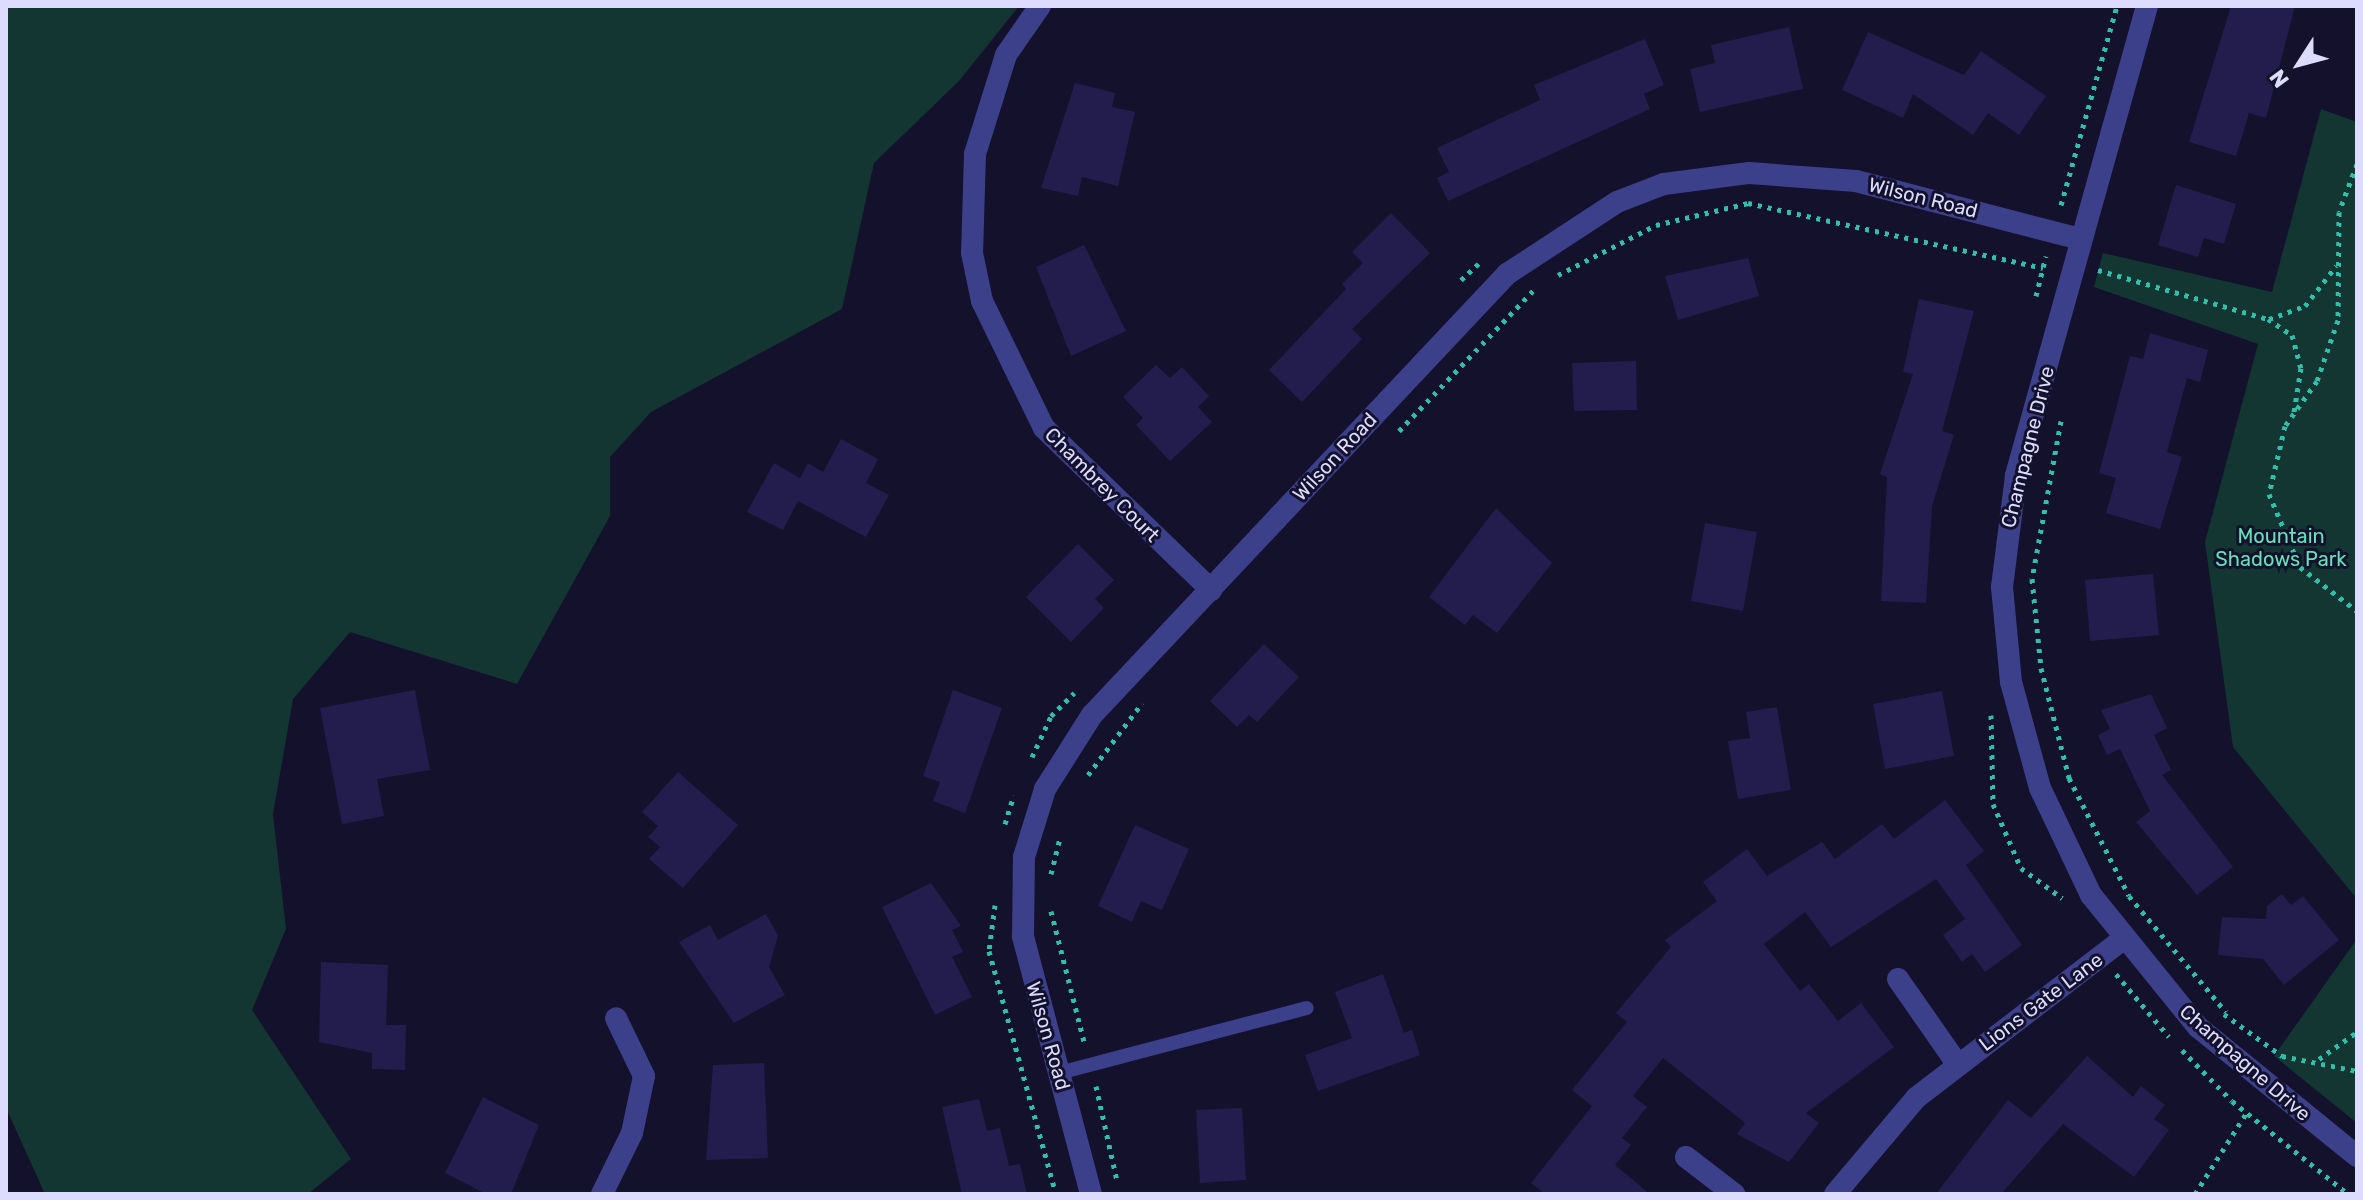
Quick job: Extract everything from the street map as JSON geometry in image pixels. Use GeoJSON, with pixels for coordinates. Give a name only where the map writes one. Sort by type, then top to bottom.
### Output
{"type":"FeatureCollection","features":[{"type":"Feature","properties":{"kind":"street","name":"Chambrey Court"},"geometry":{"type":"LineString","coordinates":[[1040,6],[1006,55],[975,154],[972,253],[982,301],[1044,428],[1211,590]]}},
{"type":"Feature","properties":{"kind":"street","name":"Champagne Drive"},"geometry":{"type":"LineString","coordinates":[[2147,6],[2016,476],[2003,633],[2040,788],[2091,895],[2123,939],[2206,1033],[2357,1156]]}},
{"type":"Feature","properties":{"kind":"street","name":"Wilson Road"},"geometry":{"type":"LineString","coordinates":[[1091,1194],[1022,923],[1033,822],[1062,753],[1507,274],[1617,202],[1706,177],[1797,174],[1856,181],[2081,239]]}},
{"type":"Feature","properties":{"kind":"street","name":"Lions Gate Lane"},"geometry":{"type":"LineString","coordinates":[[1835,1194],[1892,1121],[1958,1065],[2123,939]]}},
{"type":"Feature","properties":{"kind":"street","name":"Lions Gate Lane"},"geometry":{"type":"LineString","coordinates":[[1898,979],[1958,1065]]}},
{"type":"Feature","properties":{"kind":"street"},"geometry":{"type":"LineString","coordinates":[[602,1194],[632,1133],[644,1076],[616,1018]]}},
{"type":"Feature","properties":{"kind":"street"},"geometry":{"type":"LineString","coordinates":[[1686,1157],[1734,1194]]}},
{"type":"Feature","properties":{"kind":"lane"},"geometry":{"type":"LineString","coordinates":[[1059,1073],[1307,1008]]}},
{"type":"Feature","properties":{"kind":"path"},"geometry":{"type":"LineString","coordinates":[[2032,313],[2117,6]]}},
{"type":"Feature","properties":{"kind":"path"},"geometry":{"type":"LineString","coordinates":[[2357,164],[2339,212],[2336,265],[2338,320],[2317,381],[2294,413],[2273,458],[2275,522],[2300,567],[2357,611]]}},
{"type":"Feature","properties":{"kind":"path"},"geometry":{"type":"LineString","coordinates":[[2046,201],[2061,205]]}},
{"type":"Feature","properties":{"kind":"path"},"geometry":{"type":"LineString","coordinates":[[1552,278],[1656,225],[1748,203],[2043,268]]}},
{"type":"Feature","properties":{"kind":"path"},"geometry":{"type":"LineString","coordinates":[[2098,286],[2106,257]]}},
{"type":"Feature","properties":{"kind":"path"},"geometry":{"type":"LineString","coordinates":[[1456,287],[1486,258]]}},
{"type":"Feature","properties":{"kind":"path"},"geometry":{"type":"LineString","coordinates":[[2268,319],[2305,306],[2336,265]]}},
{"type":"Feature","properties":{"kind":"path"},"geometry":{"type":"LineString","coordinates":[[2094,269],[2268,319],[2292,335],[2300,352],[2294,413]]}},
{"type":"Feature","properties":{"kind":"path"},"geometry":{"type":"LineString","coordinates":[[1390,440],[1539,284]]}},
{"type":"Feature","properties":{"kind":"path"},"geometry":{"type":"LineString","coordinates":[[2063,412],[2032,579],[2041,668],[2069,778],[2129,896],[2226,1012],[2282,1056],[2319,1059],[2357,1071]]}},
{"type":"Feature","properties":{"kind":"path"},"geometry":{"type":"LineString","coordinates":[[1026,769],[1051,716],[1083,683]]}},
{"type":"Feature","properties":{"kind":"path"},"geometry":{"type":"LineString","coordinates":[[1078,788],[1154,690]]}},
{"type":"Feature","properties":{"kind":"path"},"geometry":{"type":"LineString","coordinates":[[1989,701],[1993,804],[2021,868],[2072,910]]}},
{"type":"Feature","properties":{"kind":"path"},"geometry":{"type":"LineString","coordinates":[[1003,841],[1020,783]]}},
{"type":"Feature","properties":{"kind":"path"},"geometry":{"type":"LineString","coordinates":[[1050,880],[1062,827]]}},
{"type":"Feature","properties":{"kind":"path"},"geometry":{"type":"LineString","coordinates":[[997,888],[989,951],[1056,1194]]}},
{"type":"Feature","properties":{"kind":"path"},"geometry":{"type":"LineString","coordinates":[[1047,894],[1090,1063],[1118,1194]]}},
{"type":"Feature","properties":{"kind":"path"},"geometry":{"type":"LineString","coordinates":[[2103,954],[2132,997],[2247,1112],[2348,1194]]}},
{"type":"Feature","properties":{"kind":"path"},"geometry":{"type":"LineString","coordinates":[[2206,1033],[2226,1012]]}},
{"type":"Feature","properties":{"kind":"path"},"geometry":{"type":"LineString","coordinates":[[2319,1059],[2357,1032]]}},
{"type":"Feature","properties":{"kind":"path"},"geometry":{"type":"LineString","coordinates":[[2195,1194],[2247,1112]]}},
{"type":"Feature","properties":{"kind":"green space"},"geometry":{"type":"Polygon","coordinates":[[[6,6],[1019,6],[959,81],[874,163],[842,309],[651,412],[610,457],[610,516],[517,684],[350,632],[293,699],[273,814],[286,929],[252,1010],[351,1159],[308,1194],[45,1194],[6,1108],[6,6]]]}},
{"type":"Feature","properties":{"kind":"green space","name":"Mountain Shadows Park"},"geometry":{"type":"Polygon","coordinates":[[[2321,109],[2357,122],[2357,899],[2233,747],[2205,542],[2258,344],[2094,287],[2103,253],[2272,292],[2321,109]]]}},
{"type":"Feature","properties":{"kind":"green space"},"geometry":{"type":"Polygon","coordinates":[[[2357,939],[2357,1123],[2274,1056],[2357,939]]]}},
{"type":"Feature","properties":{"kind":"building"},"geometry":{"type":"Polygon","coordinates":[[[2231,6],[2295,6],[2266,118],[2249,113],[2236,156],[2189,142],[2231,6]]]}},
{"type":"Feature","properties":{"kind":"building"},"geometry":{"type":"Polygon","coordinates":[[[1789,27],[1803,89],[1700,112],[1690,69],[1715,63],[1711,45],[1789,27]]]}},
{"type":"Feature","properties":{"kind":"building"},"geometry":{"type":"Polygon","coordinates":[[[1868,32],[1964,75],[1981,51],[2046,96],[2019,135],[1988,113],[1973,135],[1913,94],[1903,118],[1842,90],[1868,32]]]}},
{"type":"Feature","properties":{"kind":"building"},"geometry":{"type":"Polygon","coordinates":[[[1645,39],[1664,85],[1644,94],[1650,109],[1448,201],[1437,178],[1449,172],[1437,148],[1540,100],[1534,85],[1645,39]]]}},
{"type":"Feature","properties":{"kind":"building"},"geometry":{"type":"Polygon","coordinates":[[[1075,83],[1115,93],[1112,107],[1135,112],[1118,186],[1082,177],[1078,196],[1041,188],[1075,83]]]}},
{"type":"Feature","properties":{"kind":"building"},"geometry":{"type":"Polygon","coordinates":[[[2176,185],[2236,204],[2224,244],[2204,238],[2198,257],[2158,245],[2176,185]]]}},
{"type":"Feature","properties":{"kind":"building"},"geometry":{"type":"Polygon","coordinates":[[[1391,213],[1430,253],[1352,329],[1362,339],[1302,402],[1269,370],[1346,289],[1342,284],[1363,263],[1352,252],[1391,213]]]}},
{"type":"Feature","properties":{"kind":"building"},"geometry":{"type":"Polygon","coordinates":[[[1084,245],[1126,331],[1071,356],[1036,267],[1084,245]]]}},
{"type":"Feature","properties":{"kind":"building"},"geometry":{"type":"Polygon","coordinates":[[[1748,258],[1759,296],[1678,320],[1665,276],[1748,258]]]}},
{"type":"Feature","properties":{"kind":"building"},"geometry":{"type":"Polygon","coordinates":[[[1919,299],[1974,311],[1942,431],[1954,435],[1932,506],[1926,603],[1881,601],[1887,477],[1880,474],[1913,374],[1903,372],[1919,299]]]}},
{"type":"Feature","properties":{"kind":"building"},"geometry":{"type":"Polygon","coordinates":[[[2150,333],[2208,350],[2200,382],[2187,378],[2167,452],[2182,457],[2160,529],[2106,513],[2116,478],[2099,473],[2130,356],[2143,359],[2150,333]]]}},
{"type":"Feature","properties":{"kind":"building"},"geometry":{"type":"Polygon","coordinates":[[[1636,361],[1637,410],[1574,411],[1572,363],[1636,361]]]}},
{"type":"Feature","properties":{"kind":"building"},"geometry":{"type":"Polygon","coordinates":[[[1156,365],[1170,378],[1182,367],[1209,396],[1198,407],[1212,422],[1170,461],[1136,425],[1143,418],[1123,397],[1156,365]]]}},
{"type":"Feature","properties":{"kind":"building"},"geometry":{"type":"Polygon","coordinates":[[[841,439],[878,459],[866,483],[889,495],[866,537],[798,501],[783,530],[747,512],[774,463],[800,478],[808,463],[823,472],[841,439]]]}},
{"type":"Feature","properties":{"kind":"building"},"geometry":{"type":"Polygon","coordinates":[[[1496,508],[1552,563],[1497,633],[1473,615],[1465,625],[1429,597],[1496,508]]]}},
{"type":"Feature","properties":{"kind":"building"},"geometry":{"type":"Polygon","coordinates":[[[1705,523],[1757,532],[1743,611],[1691,601],[1705,523]]]}},
{"type":"Feature","properties":{"kind":"building"},"geometry":{"type":"Polygon","coordinates":[[[1078,544],[1114,580],[1095,599],[1104,608],[1071,642],[1026,597],[1078,544]]]}},
{"type":"Feature","properties":{"kind":"building"},"geometry":{"type":"Polygon","coordinates":[[[2153,574],[2159,635],[2090,641],[2085,580],[2153,574]]]}},
{"type":"Feature","properties":{"kind":"building"},"geometry":{"type":"Polygon","coordinates":[[[1264,644],[1299,677],[1257,722],[1249,715],[1237,727],[1210,701],[1264,644]]]}},
{"type":"Feature","properties":{"kind":"building"},"geometry":{"type":"Polygon","coordinates":[[[415,690],[430,770],[377,779],[384,816],[342,824],[320,708],[415,690]]]}},
{"type":"Feature","properties":{"kind":"building"},"geometry":{"type":"Polygon","coordinates":[[[953,690],[1002,708],[965,813],[933,801],[940,782],[923,776],[953,690]]]}},
{"type":"Feature","properties":{"kind":"building"},"geometry":{"type":"Polygon","coordinates":[[[1942,691],[1954,756],[1885,769],[1873,704],[1942,691]]]}},
{"type":"Feature","properties":{"kind":"building"},"geometry":{"type":"Polygon","coordinates":[[[2151,694],[2167,728],[2154,735],[2171,770],[2162,775],[2233,867],[2197,895],[2136,822],[2150,811],[2120,749],[2107,755],[2098,735],[2110,729],[2101,710],[2151,694]]]}},
{"type":"Feature","properties":{"kind":"building"},"geometry":{"type":"Polygon","coordinates":[[[1777,707],[1791,790],[1738,799],[1728,741],[1750,738],[1746,712],[1777,707]]]}},
{"type":"Feature","properties":{"kind":"building"},"geometry":{"type":"Polygon","coordinates":[[[678,772],[738,825],[683,888],[649,859],[660,847],[648,837],[658,826],[642,812],[678,772]]]}},
{"type":"Feature","properties":{"kind":"building"},"geometry":{"type":"Polygon","coordinates":[[[1945,800],[1984,851],[1966,865],[2022,945],[1985,972],[1972,954],[1962,962],[1943,935],[1965,919],[1936,879],[1831,947],[1805,912],[1764,944],[1800,991],[1809,984],[1838,1021],[1861,1003],[1894,1047],[1806,1113],[1819,1123],[1789,1162],[1737,1134],[1745,1123],[1663,1058],[1633,1096],[1647,1107],[1622,1138],[1631,1145],[1615,1165],[1650,1194],[1545,1194],[1531,1183],[1592,1106],[1572,1090],[1627,1022],[1616,1013],[1671,947],[1665,940],[1717,901],[1703,882],[1747,849],[1767,876],[1822,842],[1835,859],[1882,824],[1894,839],[1945,800]]]}},
{"type":"Feature","properties":{"kind":"building"},"geometry":{"type":"Polygon","coordinates":[[[1135,825],[1189,849],[1162,910],[1141,901],[1132,922],[1098,906],[1135,825]]]}},
{"type":"Feature","properties":{"kind":"building"},"geometry":{"type":"Polygon","coordinates":[[[931,883],[961,926],[952,930],[963,952],[952,957],[972,997],[935,1015],[882,907],[931,883]]]}},
{"type":"Feature","properties":{"kind":"building"},"geometry":{"type":"Polygon","coordinates":[[[2282,894],[2291,905],[2303,896],[2339,940],[2284,985],[2263,959],[2218,955],[2222,917],[2266,919],[2267,906],[2282,894]]]}},
{"type":"Feature","properties":{"kind":"building"},"geometry":{"type":"Polygon","coordinates":[[[766,914],[778,936],[769,967],[785,995],[734,1023],[679,942],[710,925],[718,940],[766,914]]]}},
{"type":"Feature","properties":{"kind":"building"},"geometry":{"type":"Polygon","coordinates":[[[321,962],[388,965],[386,1025],[406,1025],[405,1070],[372,1069],[372,1053],[319,1042],[321,962]]]}},
{"type":"Feature","properties":{"kind":"building"},"geometry":{"type":"Polygon","coordinates":[[[1383,974],[1404,1033],[1412,1030],[1420,1055],[1318,1091],[1305,1055],[1352,1038],[1335,992],[1383,974]]]}},
{"type":"Feature","properties":{"kind":"building"},"geometry":{"type":"Polygon","coordinates":[[[2087,1056],[2133,1097],[2141,1086],[2165,1105],[2154,1119],[2169,1130],[2134,1177],[2063,1124],[2001,1194],[1936,1194],[2008,1100],[2031,1118],[2087,1056]]]}},
{"type":"Feature","properties":{"kind":"building"},"geometry":{"type":"Polygon","coordinates":[[[764,1063],[768,1158],[706,1160],[713,1065],[764,1063]]]}},
{"type":"Feature","properties":{"kind":"building"},"geometry":{"type":"Polygon","coordinates":[[[483,1097],[539,1125],[511,1194],[486,1194],[445,1173],[483,1097]]]}},
{"type":"Feature","properties":{"kind":"building"},"geometry":{"type":"Polygon","coordinates":[[[979,1099],[987,1131],[1000,1128],[1009,1166],[1020,1164],[1027,1194],[962,1194],[942,1107],[979,1099]]]}},
{"type":"Feature","properties":{"kind":"building"},"geometry":{"type":"Polygon","coordinates":[[[1242,1108],[1246,1180],[1200,1183],[1196,1110],[1242,1108]]]}}]}
